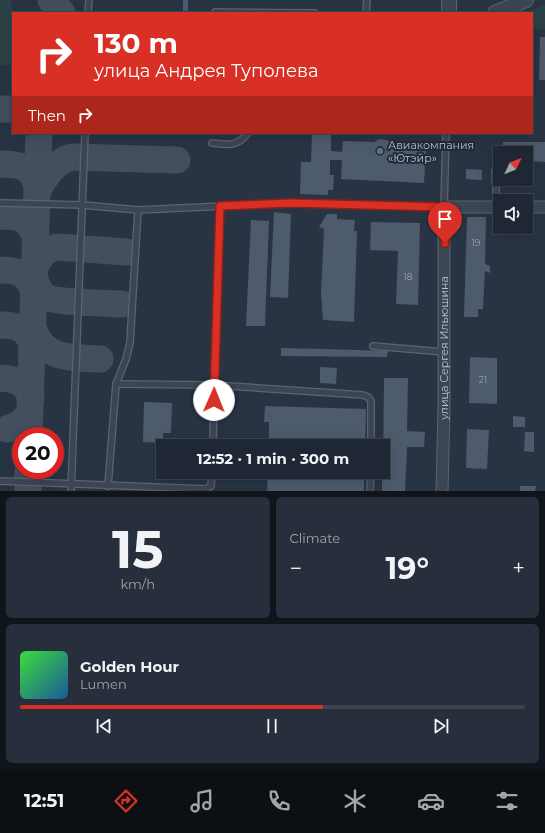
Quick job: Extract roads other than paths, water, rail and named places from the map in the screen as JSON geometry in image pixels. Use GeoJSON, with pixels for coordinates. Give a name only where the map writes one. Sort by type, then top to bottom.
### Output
{"type":"FeatureCollection","features":[{"type":"Feature","properties":{"kind":"street"},"geometry":{"type":"LineString","coordinates":[[449,0],[449,12]]}},
{"type":"Feature","properties":{"kind":"street"},"geometry":{"type":"LineString","coordinates":[[497,12],[526,0]]}},
{"type":"Feature","properties":{"kind":"street"},"geometry":{"type":"LineString","coordinates":[[444,207],[493,207]]}},
{"type":"Feature","properties":{"kind":"street","name":"улица Сергея Ильюшина"},"geometry":{"type":"LineString","coordinates":[[442,491],[444,207]]}},
{"type":"Feature","properties":{"kind":"street"},"geometry":{"type":"LineString","coordinates":[[533,207],[545,208]]}},
{"type":"Feature","properties":{"kind":"lane"},"geometry":{"type":"LineString","coordinates":[[88,12],[89,0]]}},
{"type":"Feature","properties":{"kind":"lane"},"geometry":{"type":"LineString","coordinates":[[366,0],[366,12]]}},
{"type":"Feature","properties":{"kind":"lane"},"geometry":{"type":"LineString","coordinates":[[71,491],[85,134]]}},
{"type":"Feature","properties":{"kind":"lane"},"geometry":{"type":"LineString","coordinates":[[212,143],[227,145],[235,144],[244,139],[247,134]]}},
{"type":"Feature","properties":{"kind":"lane","name":"улица Сергея Ильюшина"},"geometry":{"type":"LineString","coordinates":[[444,207],[446,134]]}},
{"type":"Feature","properties":{"kind":"lane"},"geometry":{"type":"LineString","coordinates":[[0,203],[83,205],[138,210],[290,203],[444,207]]}},
{"type":"Feature","properties":{"kind":"lane"},"geometry":{"type":"LineString","coordinates":[[213,439],[220,206]]}},
{"type":"Feature","properties":{"kind":"lane"},"geometry":{"type":"LineString","coordinates":[[108,486],[116,384],[126,359],[130,343],[138,210]]}},
{"type":"Feature","properties":{"kind":"lane"},"geometry":{"type":"LineString","coordinates":[[374,346],[444,352]]}},
{"type":"Feature","properties":{"kind":"lane"},"geometry":{"type":"LineString","coordinates":[[116,384],[214,385],[363,395],[368,397],[371,401],[371,439]]}},
{"type":"Feature","properties":{"kind":"lane"},"geometry":{"type":"LineString","coordinates":[[0,481],[28,481],[165,489],[206,489],[211,486],[212,479]]}},
{"type":"Feature","properties":{"kind":"lane"},"geometry":{"type":"LineString","coordinates":[[370,491],[371,479]]}},
{"type":"Feature","properties":{"kind":"place","name":"Авиакомпания «Ютэйр»"},"geometry":{"type":"Point","coordinates":[380,151]}}]}
